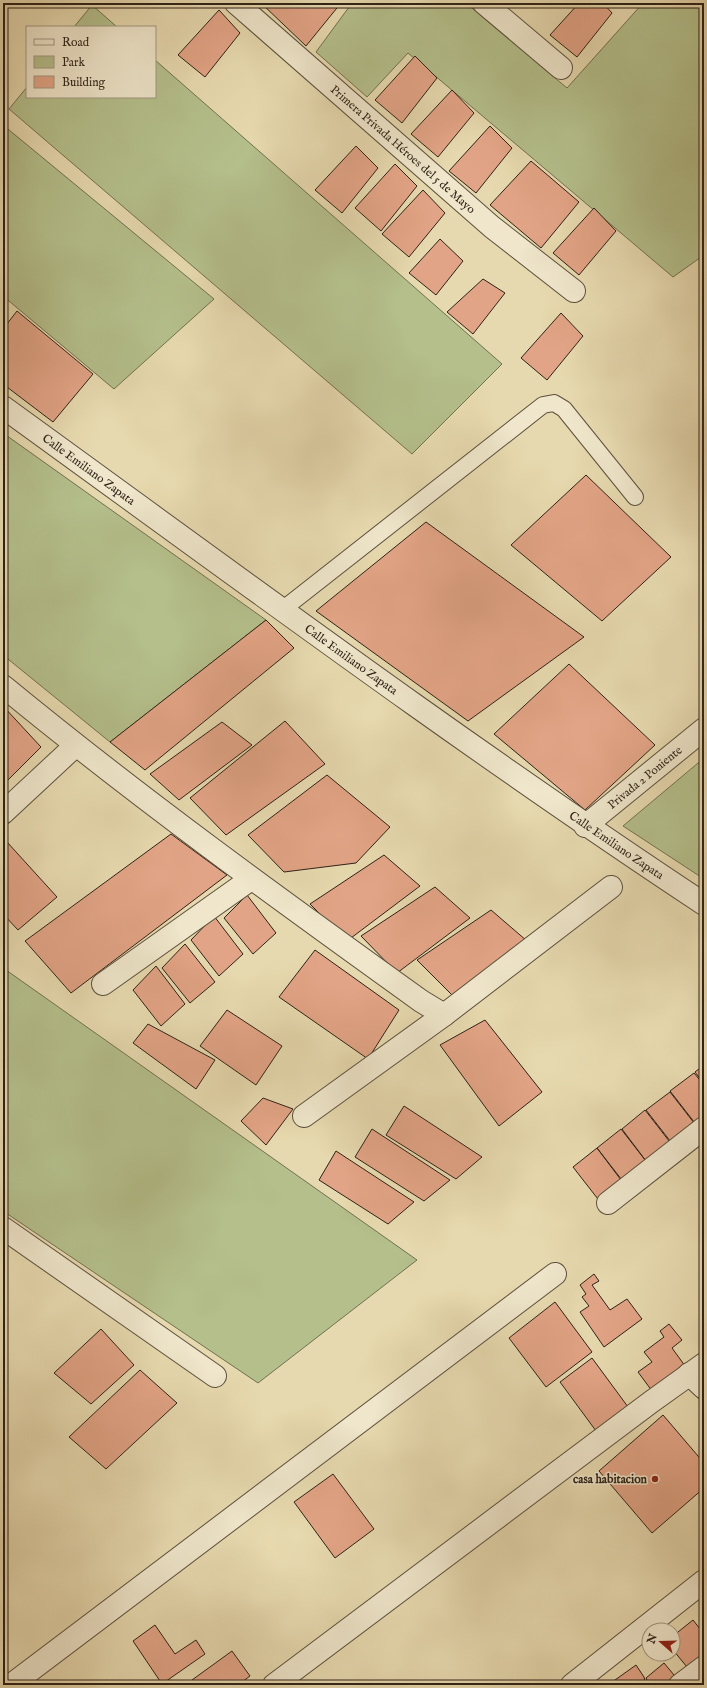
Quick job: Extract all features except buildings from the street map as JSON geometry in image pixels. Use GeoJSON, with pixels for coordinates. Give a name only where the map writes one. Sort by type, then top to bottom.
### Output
{"type":"FeatureCollection","features":[{"type":"Feature","properties":{"kind":"street","name":"Primera Privada Héroes del 5 de Mayo"},"geometry":{"type":"LineString","coordinates":[[236,3],[492,227],[574,291]]}},
{"type":"Feature","properties":{"kind":"street"},"geometry":{"type":"LineString","coordinates":[[484,3],[561,68]]}},
{"type":"Feature","properties":{"kind":"street","name":"Calle Emiliano Zapata"},"geometry":{"type":"LineString","coordinates":[[3,407],[282,610],[585,826],[704,904]]}},
{"type":"Feature","properties":{"kind":"street"},"geometry":{"type":"LineString","coordinates":[[3,686],[76,746],[251,879],[421,1001],[444,1015]]}},
{"type":"Feature","properties":{"kind":"street","name":"Privada 2 Poniente"},"geometry":{"type":"LineString","coordinates":[[585,826],[704,729]]}},
{"type":"Feature","properties":{"kind":"street"},"geometry":{"type":"LineString","coordinates":[[3,813],[76,746]]}},
{"type":"Feature","properties":{"kind":"street"},"geometry":{"type":"LineString","coordinates":[[103,984],[251,879]]}},
{"type":"Feature","properties":{"kind":"street"},"geometry":{"type":"LineString","coordinates":[[304,1116],[444,1015],[610,887]]}},
{"type":"Feature","properties":{"kind":"street"},"geometry":{"type":"LineString","coordinates":[[608,1203],[704,1128]]}},
{"type":"Feature","properties":{"kind":"street"},"geometry":{"type":"LineString","coordinates":[[3,1228],[215,1376]]}},
{"type":"Feature","properties":{"kind":"street"},"geometry":{"type":"LineString","coordinates":[[11,1685],[555,1274]]}},
{"type":"Feature","properties":{"kind":"street"},"geometry":{"type":"LineString","coordinates":[[274,1685],[699,1376]]}},
{"type":"Feature","properties":{"kind":"street"},"geometry":{"type":"LineString","coordinates":[[572,1685],[704,1581]]}},
{"type":"Feature","properties":{"kind":"street"},"geometry":{"type":"LineString","coordinates":[[680,1685],[704,1666]]}},
{"type":"Feature","properties":{"kind":"lane"},"geometry":{"type":"LineString","coordinates":[[282,610],[543,405],[554,403],[564,410],[635,497]]}},
{"type":"Feature","properties":{"kind":"green space"},"geometry":{"type":"Polygon","coordinates":[[[352,3],[466,3],[567,88],[643,3],[704,3],[704,255],[673,277],[408,53],[367,97],[316,52],[352,3]]]}},
{"type":"Feature","properties":{"kind":"green space"},"geometry":{"type":"Polygon","coordinates":[[[92,5],[116,26],[75,26],[92,5]]]}},
{"type":"Feature","properties":{"kind":"green space"},"geometry":{"type":"Polygon","coordinates":[[[156,61],[502,364],[412,454],[9,109],[26,88],[26,98],[156,98],[156,61]]]}},
{"type":"Feature","properties":{"kind":"green space"},"geometry":{"type":"Polygon","coordinates":[[[3,125],[214,299],[114,389],[3,296],[3,125]]]}},
{"type":"Feature","properties":{"kind":"green space"},"geometry":{"type":"Polygon","coordinates":[[[3,433],[266,620],[110,742],[3,655],[3,433]]]}},
{"type":"Feature","properties":{"kind":"green space"},"geometry":{"type":"Polygon","coordinates":[[[704,758],[704,879],[623,826],[704,758]]]}},
{"type":"Feature","properties":{"kind":"green space"},"geometry":{"type":"Polygon","coordinates":[[[6,970],[417,1260],[258,1383],[3,1211],[3,973],[6,970]]]}},
{"type":"Feature","properties":{"kind":"place","name":"casa habitacion"},"geometry":{"type":"Point","coordinates":[655,1479]}}]}
